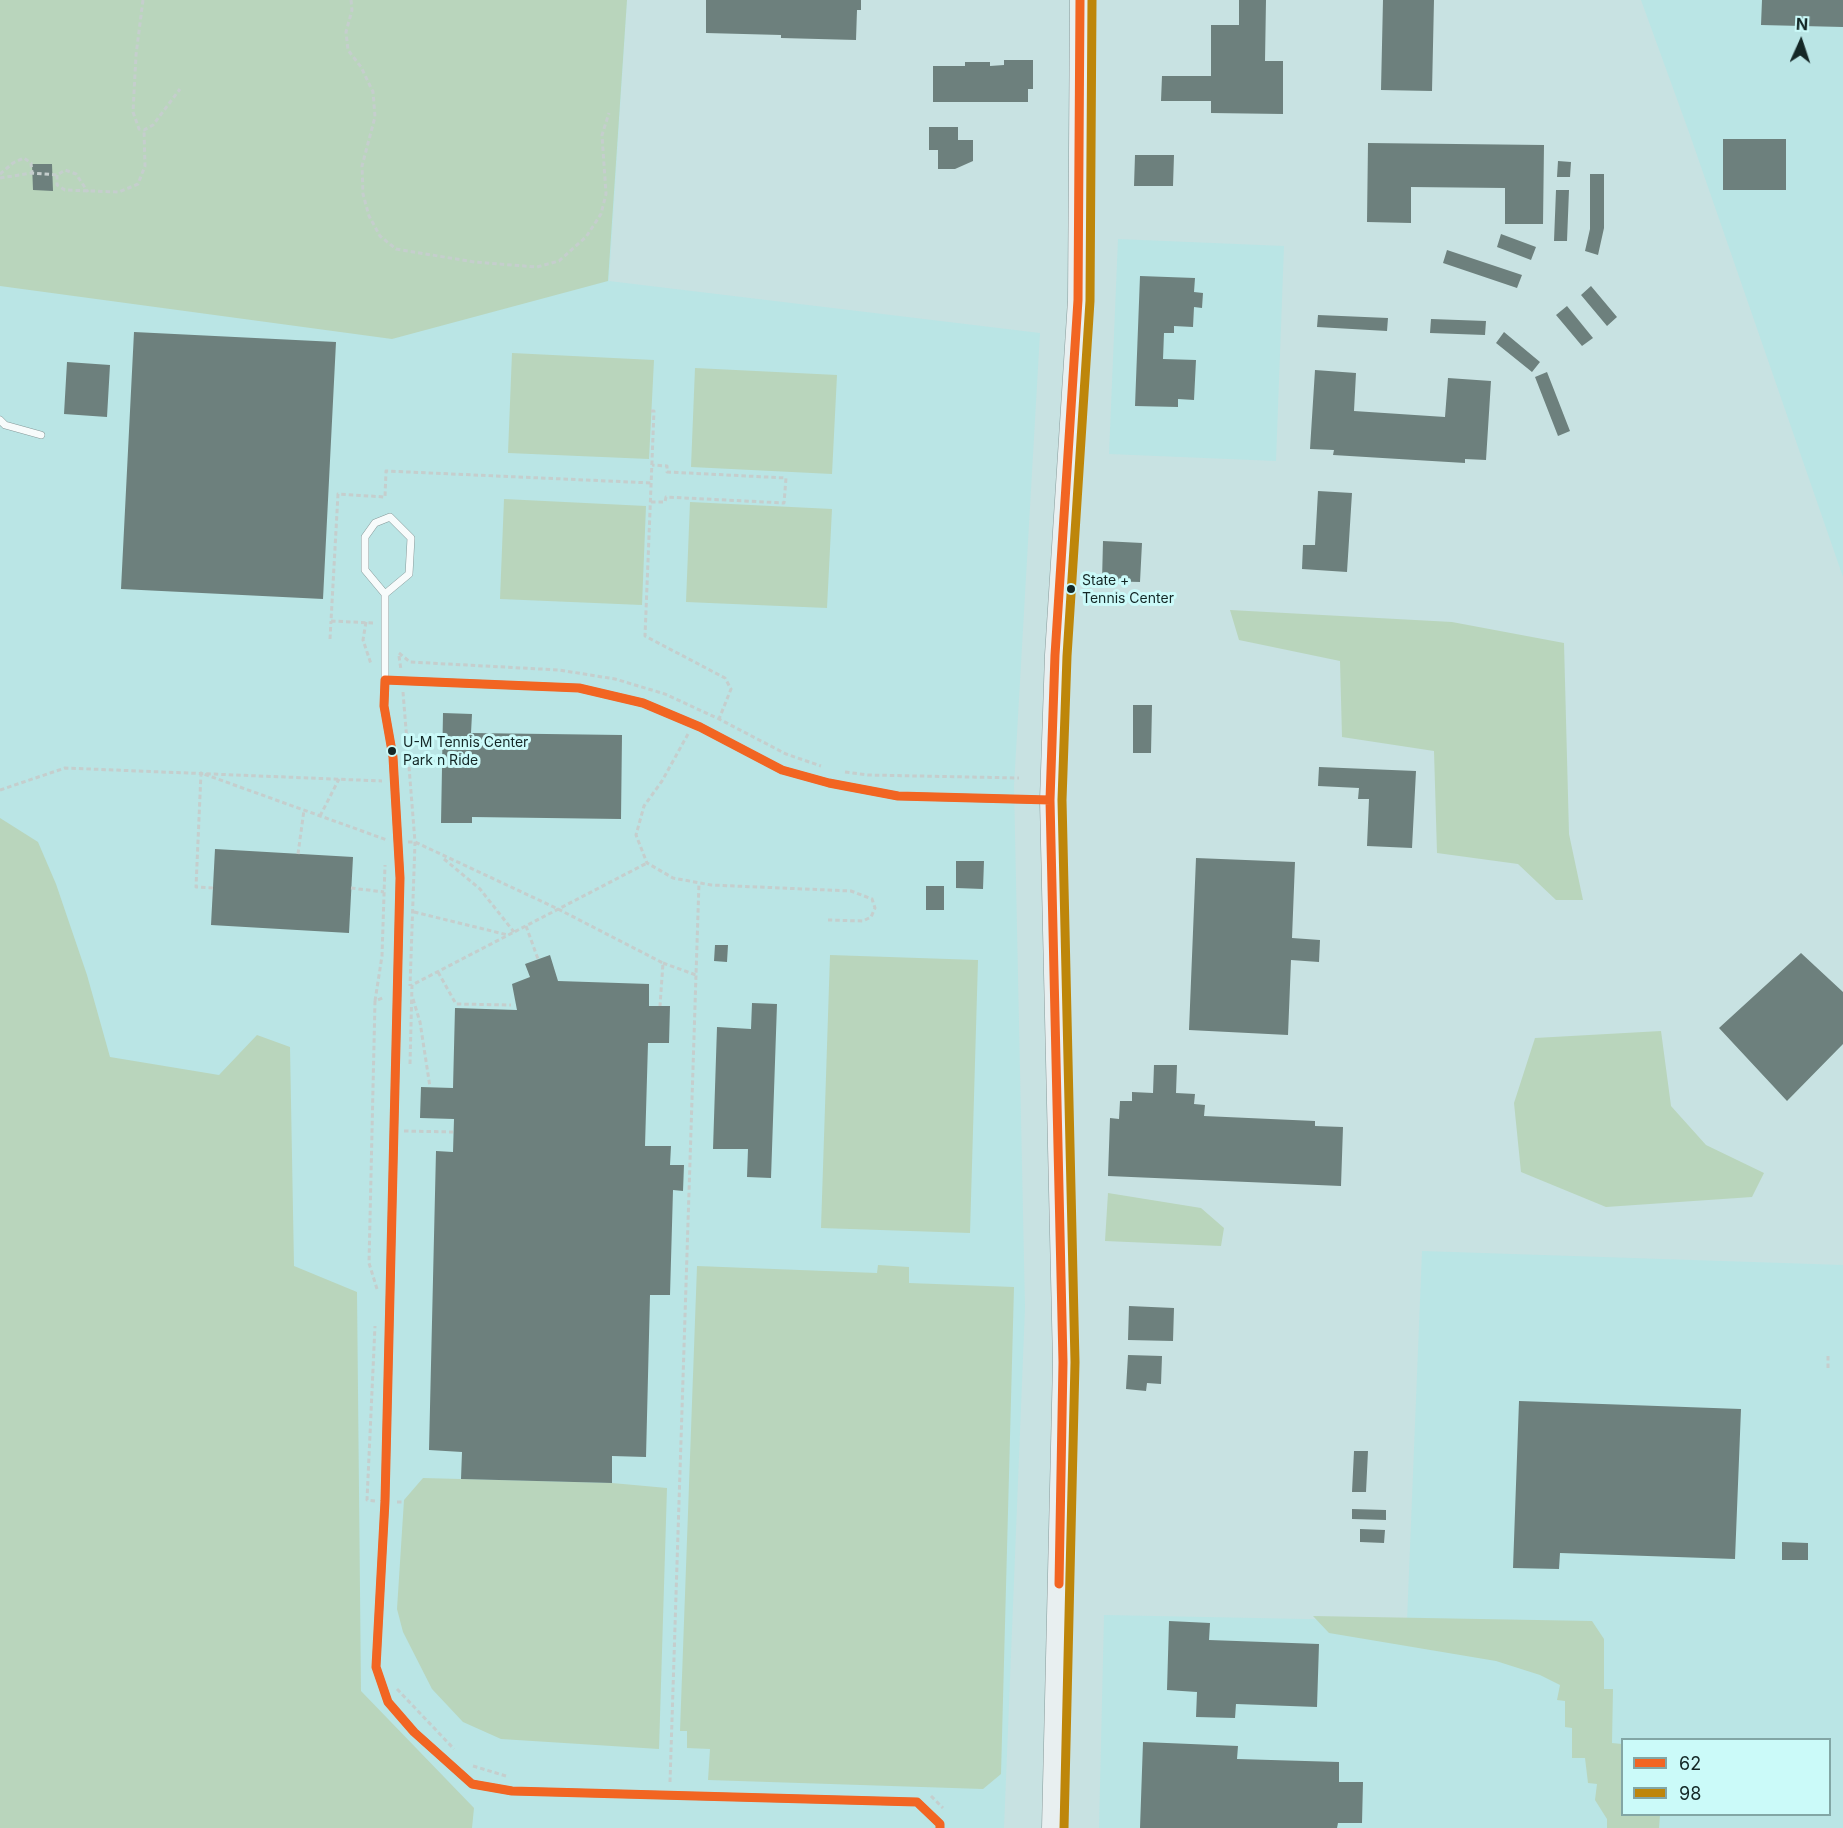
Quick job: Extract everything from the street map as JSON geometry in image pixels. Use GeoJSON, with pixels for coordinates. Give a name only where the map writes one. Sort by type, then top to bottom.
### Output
{"type":"FeatureCollection","features":[{"type":"Feature","properties":{"kind":"main road"},"geometry":{"type":"LineString","coordinates":[[1052,1828],[1062,1362],[1050,800],[1055,655],[1078,300],[1080,0]]}},
{"type":"Feature","properties":{"kind":"lane"},"geometry":{"type":"LineString","coordinates":[[0,420],[5,425],[41,435]]}},
{"type":"Feature","properties":{"kind":"lane"},"geometry":{"type":"LineString","coordinates":[[385,594],[410,574],[411,538],[390,517],[375,523],[365,537],[365,570],[385,594],[384,706],[393,758],[399,841],[398,991],[385,1501],[376,1667],[388,1702],[414,1732],[472,1784],[512,1791],[917,1802],[940,1824],[940,1828]]}},
{"type":"Feature","properties":{"kind":"lane"},"geometry":{"type":"LineString","coordinates":[[385,680],[579,688],[643,703],[693,724],[782,770],[862,791],[898,796],[1050,800]]}},
{"type":"Feature","properties":{"kind":"path"},"geometry":{"type":"LineString","coordinates":[[143,0],[136,55],[133,112],[139,129],[144,130],[153,125],[180,89]]}},
{"type":"Feature","properties":{"kind":"path"},"geometry":{"type":"LineString","coordinates":[[351,0],[352,10],[346,33],[348,50],[362,67],[373,92],[375,117],[362,166],[363,194],[369,216],[380,236],[396,249],[474,262],[537,267],[559,261],[586,237],[601,214],[606,194],[602,135],[609,113]]}},
{"type":"Feature","properties":{"kind":"path"},"geometry":{"type":"LineString","coordinates":[[57,175],[57,185],[65,190],[119,192],[138,184],[145,166],[144,130]]}},
{"type":"Feature","properties":{"kind":"path"},"geometry":{"type":"LineString","coordinates":[[0,176],[13,163],[24,158],[31,163],[32,174]]}},
{"type":"Feature","properties":{"kind":"path"},"geometry":{"type":"LineString","coordinates":[[0,176],[57,175],[65,170],[76,174],[88,192]]}},
{"type":"Feature","properties":{"kind":"path"},"geometry":{"type":"LineString","coordinates":[[651,411],[654,411],[651,502],[646,556],[645,636],[725,678],[731,689],[719,719]]}},
{"type":"Feature","properties":{"kind":"path"},"geometry":{"type":"LineString","coordinates":[[651,502],[665,502],[666,497],[784,502],[786,478],[667,472],[667,466],[652,465]]}},
{"type":"Feature","properties":{"kind":"path"},"geometry":{"type":"LineString","coordinates":[[330,639],[338,494],[385,497],[386,471],[652,483]]}},
{"type":"Feature","properties":{"kind":"path"},"geometry":{"type":"LineString","coordinates":[[331,621],[384,623]]}},
{"type":"Feature","properties":{"kind":"path"},"geometry":{"type":"LineString","coordinates":[[366,622],[363,640],[373,668]]}},
{"type":"Feature","properties":{"kind":"path"},"geometry":{"type":"LineString","coordinates":[[399,644],[415,842],[409,1074]]}},
{"type":"Feature","properties":{"kind":"path"},"geometry":{"type":"LineString","coordinates":[[701,711],[662,781],[644,806],[636,835],[647,863],[673,878],[699,882],[851,891],[872,899],[875,908],[871,917],[863,921],[828,920]]}},
{"type":"Feature","properties":{"kind":"path"},"geometry":{"type":"LineString","coordinates":[[0,790],[64,768],[381,781]]}},
{"type":"Feature","properties":{"kind":"path"},"geometry":{"type":"LineString","coordinates":[[381,772],[382,793]]}},
{"type":"Feature","properties":{"kind":"path"},"geometry":{"type":"LineString","coordinates":[[201,773],[386,840],[415,842],[558,909],[663,963],[696,975]]}},
{"type":"Feature","properties":{"kind":"path"},"geometry":{"type":"LineString","coordinates":[[201,773],[196,887],[213,888]]}},
{"type":"Feature","properties":{"kind":"path"},"geometry":{"type":"LineString","coordinates":[[320,816],[339,779]]}},
{"type":"Feature","properties":{"kind":"path"},"geometry":{"type":"LineString","coordinates":[[298,854],[304,810]]}},
{"type":"Feature","properties":{"kind":"path"},"geometry":{"type":"LineString","coordinates":[[385,828],[386,851]]}},
{"type":"Feature","properties":{"kind":"path"},"geometry":{"type":"LineString","coordinates":[[437,854],[480,889],[513,932]]}},
{"type":"Feature","properties":{"kind":"path"},"geometry":{"type":"LineString","coordinates":[[376,1300],[377,1288],[369,1263],[372,1130],[375,1001],[382,956],[386,861]]}},
{"type":"Feature","properties":{"kind":"path"},"geometry":{"type":"LineString","coordinates":[[375,1001],[438,972],[647,863]]}},
{"type":"Feature","properties":{"kind":"path"},"geometry":{"type":"LineString","coordinates":[[670,1782],[699,882]]}},
{"type":"Feature","properties":{"kind":"path"},"geometry":{"type":"LineString","coordinates":[[351,888],[384,892]]}},
{"type":"Feature","properties":{"kind":"path"},"geometry":{"type":"LineString","coordinates":[[414,912],[508,935]]}},
{"type":"Feature","properties":{"kind":"path"},"geometry":{"type":"LineString","coordinates":[[526,926],[538,959]]}},
{"type":"Feature","properties":{"kind":"path"},"geometry":{"type":"LineString","coordinates":[[660,1006],[663,963]]}},
{"type":"Feature","properties":{"kind":"path"},"geometry":{"type":"LineString","coordinates":[[438,972],[456,1004],[512,1005]]}},
{"type":"Feature","properties":{"kind":"path"},"geometry":{"type":"LineString","coordinates":[[412,994],[420,1022],[430,1087]]}},
{"type":"Feature","properties":{"kind":"path"},"geometry":{"type":"LineString","coordinates":[[372,1130],[453,1132]]}},
{"type":"Feature","properties":{"kind":"path"},"geometry":{"type":"LineString","coordinates":[[375,1323],[367,1500],[385,1501]]}},
{"type":"Feature","properties":{"kind":"path"},"geometry":{"type":"LineString","coordinates":[[1828,1353],[1828,1368]]}},
{"type":"Feature","properties":{"kind":"path"},"geometry":{"type":"LineString","coordinates":[[396,1513],[397,1502],[404,1502]]}},
{"type":"Feature","properties":{"kind":"path"},"geometry":{"type":"LineString","coordinates":[[396,1688],[457,1752]]}},
{"type":"Feature","properties":{"kind":"path"},"geometry":{"type":"LineString","coordinates":[[470,1764],[513,1778]]}},
{"type":"Feature","properties":{"kind":"path"},"geometry":{"type":"LineString","coordinates":[[659,1782],[681,1783]]}},
{"type":"Feature","properties":{"kind":"path"},"geometry":{"type":"LineString","coordinates":[[925,1792],[939,1801],[948,1815]]}},
{"type":"Feature","properties":{"kind":"shaded area"},"geometry":{"type":"Polygon","coordinates":[[[0,0],[627,0],[609,281],[1040,333],[1014,786],[1025,1308],[1004,1828],[0,1828],[0,0]]]}},
{"type":"Feature","properties":{"kind":"shaded area"},"geometry":{"type":"Polygon","coordinates":[[[1641,0],[1843,0],[1843,577],[1690,135],[1641,0]]]}},
{"type":"Feature","properties":{"kind":"shaded area"},"geometry":{"type":"Polygon","coordinates":[[[1118,239],[1284,246],[1276,461],[1109,454],[1118,239]]]}},
{"type":"Feature","properties":{"kind":"shaded area"},"geometry":{"type":"Polygon","coordinates":[[[1422,1251],[1843,1265],[1843,1828],[1099,1828],[1104,1615],[1407,1621],[1422,1251]]]}},
{"type":"Feature","properties":{"kind":"green space"},"geometry":{"type":"Polygon","coordinates":[[[0,0],[627,0],[608,281],[392,339],[0,286],[0,0]]]}},
{"type":"Feature","properties":{"kind":"green space"},"geometry":{"type":"Polygon","coordinates":[[[512,353],[654,360],[649,459],[508,453],[512,353]]]}},
{"type":"Feature","properties":{"kind":"green space"},"geometry":{"type":"Polygon","coordinates":[[[695,368],[837,375],[832,474],[691,467],[695,368]]]}},
{"type":"Feature","properties":{"kind":"green space"},"geometry":{"type":"Polygon","coordinates":[[[504,499],[646,506],[642,605],[500,599],[504,499]]]}},
{"type":"Feature","properties":{"kind":"green space"},"geometry":{"type":"Polygon","coordinates":[[[690,502],[832,509],[827,608],[686,602],[690,502]]]}},
{"type":"Feature","properties":{"kind":"green space"},"geometry":{"type":"Polygon","coordinates":[[[1230,610],[1452,622],[1564,643],[1569,834],[1583,900],[1556,900],[1518,864],[1437,853],[1434,751],[1342,737],[1340,661],[1239,640],[1230,610]]]}},
{"type":"Feature","properties":{"kind":"green space"},"geometry":{"type":"Polygon","coordinates":[[[0,818],[38,842],[56,884],[87,975],[110,1057],[219,1075],[257,1035],[290,1047],[294,1266],[357,1292],[361,1691],[474,1808],[472,1828],[0,1828],[0,818]]]}},
{"type":"Feature","properties":{"kind":"green space"},"geometry":{"type":"Polygon","coordinates":[[[830,955],[978,960],[970,1233],[821,1228],[830,955]]]}},
{"type":"Feature","properties":{"kind":"green space"},"geometry":{"type":"Polygon","coordinates":[[[1661,1031],[1671,1106],[1706,1145],[1764,1173],[1752,1197],[1606,1207],[1521,1172],[1514,1103],[1535,1038],[1661,1031]]]}},
{"type":"Feature","properties":{"kind":"green space"},"geometry":{"type":"Polygon","coordinates":[[[1108,1193],[1201,1208],[1224,1228],[1221,1246],[1105,1241],[1108,1193]]]}},
{"type":"Feature","properties":{"kind":"green space"},"geometry":{"type":"Polygon","coordinates":[[[878,1265],[909,1267],[909,1283],[1014,1287],[1001,1774],[983,1789],[708,1780],[710,1749],[687,1748],[687,1731],[680,1731],[697,1266],[877,1273],[878,1265]]]}},
{"type":"Feature","properties":{"kind":"green space"},"geometry":{"type":"Polygon","coordinates":[[[423,1478],[612,1483],[667,1488],[659,1749],[501,1739],[463,1722],[432,1689],[403,1632],[397,1609],[404,1500],[423,1478]]]}},
{"type":"Feature","properties":{"kind":"green space"},"geometry":{"type":"Polygon","coordinates":[[[1313,1616],[1592,1621],[1604,1639],[1604,1689],[1613,1689],[1612,1743],[1621,1744],[1621,1816],[1660,1816],[1659,1828],[1607,1828],[1607,1819],[1595,1800],[1597,1784],[1588,1783],[1585,1758],[1572,1758],[1572,1728],[1565,1727],[1565,1701],[1557,1700],[1560,1685],[1540,1675],[1496,1661],[1329,1633],[1313,1616]]]}},
{"type":"Feature","properties":{"kind":"building"},"geometry":{"type":"Polygon","coordinates":[[[706,0],[861,0],[861,10],[857,10],[856,40],[781,38],[781,35],[706,33],[706,0]]]}},
{"type":"Feature","properties":{"kind":"building"},"geometry":{"type":"Polygon","coordinates":[[[1239,0],[1266,0],[1265,61],[1283,61],[1283,114],[1211,113],[1211,101],[1161,101],[1162,76],[1211,76],[1211,25],[1239,25],[1239,0]]]}},
{"type":"Feature","properties":{"kind":"building"},"geometry":{"type":"Polygon","coordinates":[[[1383,0],[1434,0],[1432,91],[1381,90],[1383,0]]]}},
{"type":"Feature","properties":{"kind":"building"},"geometry":{"type":"Polygon","coordinates":[[[1762,0],[1843,0],[1843,27],[1761,25],[1762,0]]]}},
{"type":"Feature","properties":{"kind":"building"},"geometry":{"type":"Polygon","coordinates":[[[1004,60],[1033,60],[1033,89],[1028,89],[1028,102],[933,102],[933,66],[965,66],[965,62],[990,62],[990,66],[1004,65],[1004,60]]]}},
{"type":"Feature","properties":{"kind":"building"},"geometry":{"type":"Polygon","coordinates":[[[929,127],[958,127],[958,140],[973,140],[973,161],[955,169],[938,169],[938,150],[929,150],[929,127]]]}},
{"type":"Feature","properties":{"kind":"building"},"geometry":{"type":"Polygon","coordinates":[[[1723,139],[1786,139],[1786,190],[1723,190],[1723,139]]]}},
{"type":"Feature","properties":{"kind":"building"},"geometry":{"type":"Polygon","coordinates":[[[1368,143],[1544,145],[1543,224],[1505,224],[1505,188],[1411,187],[1411,223],[1367,222],[1368,143]]]}},
{"type":"Feature","properties":{"kind":"building"},"geometry":{"type":"Polygon","coordinates":[[[1135,155],[1174,155],[1173,186],[1134,186],[1135,155]]]}},
{"type":"Feature","properties":{"kind":"building"},"geometry":{"type":"Polygon","coordinates":[[[1558,161],[1571,162],[1570,177],[1557,177],[1558,161]]]}},
{"type":"Feature","properties":{"kind":"building"},"geometry":{"type":"Polygon","coordinates":[[[32,164],[52,164],[53,191],[33,190],[32,164]]]}},
{"type":"Feature","properties":{"kind":"building"},"geometry":{"type":"Polygon","coordinates":[[[1590,174],[1604,174],[1604,228],[1598,255],[1585,251],[1590,229],[1590,174]]]}},
{"type":"Feature","properties":{"kind":"building"},"geometry":{"type":"Polygon","coordinates":[[[1556,190],[1569,190],[1567,241],[1554,241],[1556,190]]]}},
{"type":"Feature","properties":{"kind":"building"},"geometry":{"type":"Polygon","coordinates":[[[1501,234],[1536,247],[1531,260],[1497,247],[1501,234]]]}},
{"type":"Feature","properties":{"kind":"building"},"geometry":{"type":"Polygon","coordinates":[[[1447,250],[1522,275],[1517,288],[1443,263],[1447,250]]]}},
{"type":"Feature","properties":{"kind":"building"},"geometry":{"type":"Polygon","coordinates":[[[1140,276],[1195,278],[1194,292],[1203,293],[1202,308],[1194,307],[1193,327],[1174,326],[1174,333],[1164,333],[1163,359],[1196,360],[1194,400],[1178,399],[1178,407],[1135,406],[1140,276]]]}},
{"type":"Feature","properties":{"kind":"building"},"geometry":{"type":"Polygon","coordinates":[[[1591,286],[1617,317],[1607,326],[1581,295],[1591,286]]]}},
{"type":"Feature","properties":{"kind":"building"},"geometry":{"type":"Polygon","coordinates":[[[1567,306],[1593,338],[1582,346],[1556,315],[1567,306]]]}},
{"type":"Feature","properties":{"kind":"building"},"geometry":{"type":"Polygon","coordinates":[[[1318,315],[1388,318],[1387,331],[1317,327],[1318,315]]]}},
{"type":"Feature","properties":{"kind":"building"},"geometry":{"type":"Polygon","coordinates":[[[1431,319],[1486,321],[1485,335],[1430,333],[1431,319]]]}},
{"type":"Feature","properties":{"kind":"building"},"geometry":{"type":"Polygon","coordinates":[[[134,332],[336,342],[323,599],[121,589],[134,332]]]}},
{"type":"Feature","properties":{"kind":"building"},"geometry":{"type":"Polygon","coordinates":[[[1504,332],[1540,362],[1532,372],[1496,343],[1504,332]]]}},
{"type":"Feature","properties":{"kind":"building"},"geometry":{"type":"Polygon","coordinates":[[[67,362],[110,365],[107,417],[64,414],[67,362]]]}},
{"type":"Feature","properties":{"kind":"building"},"geometry":{"type":"Polygon","coordinates":[[[1315,370],[1356,373],[1354,411],[1445,417],[1448,378],[1491,381],[1486,460],[1465,459],[1465,463],[1333,455],[1334,450],[1310,449],[1315,370]]]}},
{"type":"Feature","properties":{"kind":"building"},"geometry":{"type":"Polygon","coordinates":[[[1547,372],[1570,431],[1558,436],[1535,377],[1547,372]]]}},
{"type":"Feature","properties":{"kind":"building"},"geometry":{"type":"Polygon","coordinates":[[[1318,491],[1352,493],[1347,572],[1302,569],[1303,545],[1315,545],[1318,491]]]}},
{"type":"Feature","properties":{"kind":"building"},"geometry":{"type":"Polygon","coordinates":[[[1103,541],[1142,543],[1140,582],[1102,581],[1103,541]]]}},
{"type":"Feature","properties":{"kind":"building"},"geometry":{"type":"Polygon","coordinates":[[[1133,705],[1152,705],[1151,753],[1133,753],[1133,705]]]}},
{"type":"Feature","properties":{"kind":"building"},"geometry":{"type":"Polygon","coordinates":[[[443,713],[472,714],[471,733],[622,735],[621,819],[472,817],[472,823],[441,823],[443,713]]]}},
{"type":"Feature","properties":{"kind":"building"},"geometry":{"type":"Polygon","coordinates":[[[1319,767],[1416,771],[1412,848],[1367,846],[1369,799],[1358,799],[1359,788],[1318,786],[1319,767]]]}},
{"type":"Feature","properties":{"kind":"building"},"geometry":{"type":"Polygon","coordinates":[[[215,849],[353,857],[349,933],[211,925],[215,849]]]}},
{"type":"Feature","properties":{"kind":"building"},"geometry":{"type":"Polygon","coordinates":[[[1196,858],[1295,862],[1292,938],[1320,940],[1319,962],[1291,960],[1288,1035],[1189,1030],[1196,858]]]}},
{"type":"Feature","properties":{"kind":"building"},"geometry":{"type":"Polygon","coordinates":[[[956,861],[984,861],[983,889],[956,888],[956,861]]]}},
{"type":"Feature","properties":{"kind":"building"},"geometry":{"type":"Polygon","coordinates":[[[926,886],[944,886],[944,910],[926,910],[926,886]]]}},
{"type":"Feature","properties":{"kind":"building"},"geometry":{"type":"Polygon","coordinates":[[[715,945],[728,945],[727,962],[714,961],[715,945]]]}},
{"type":"Feature","properties":{"kind":"building"},"geometry":{"type":"Polygon","coordinates":[[[1801,953],[1843,992],[1843,1044],[1787,1101],[1719,1028],[1801,953]]]}},
{"type":"Feature","properties":{"kind":"building"},"geometry":{"type":"Polygon","coordinates":[[[550,955],[558,981],[649,984],[649,1006],[670,1006],[669,1043],[648,1043],[645,1146],[671,1146],[670,1165],[684,1165],[683,1191],[673,1190],[670,1295],[650,1295],[646,1457],[612,1456],[612,1483],[461,1479],[462,1452],[429,1450],[436,1151],[453,1152],[454,1119],[420,1118],[421,1087],[453,1088],[455,1008],[517,1010],[512,984],[530,977],[525,964],[550,955]]]}},
{"type":"Feature","properties":{"kind":"building"},"geometry":{"type":"Polygon","coordinates":[[[752,1003],[777,1004],[771,1178],[747,1177],[748,1149],[713,1149],[717,1027],[751,1029],[752,1003]]]}},
{"type":"Feature","properties":{"kind":"building"},"geometry":{"type":"Polygon","coordinates":[[[1154,1065],[1177,1065],[1176,1093],[1195,1094],[1194,1104],[1205,1105],[1204,1116],[1315,1121],[1315,1126],[1343,1127],[1341,1186],[1108,1176],[1110,1118],[1119,1119],[1120,1101],[1132,1101],[1132,1092],[1153,1093],[1154,1065]]]}},
{"type":"Feature","properties":{"kind":"building"},"geometry":{"type":"Polygon","coordinates":[[[1129,1306],[1174,1308],[1173,1341],[1128,1340],[1129,1306]]]}},
{"type":"Feature","properties":{"kind":"building"},"geometry":{"type":"Polygon","coordinates":[[[1128,1355],[1162,1356],[1161,1384],[1147,1383],[1146,1391],[1126,1389],[1128,1355]]]}},
{"type":"Feature","properties":{"kind":"building"},"geometry":{"type":"Polygon","coordinates":[[[1519,1401],[1741,1409],[1735,1559],[1560,1553],[1559,1569],[1513,1568],[1519,1401]]]}},
{"type":"Feature","properties":{"kind":"building"},"geometry":{"type":"Polygon","coordinates":[[[1354,1451],[1368,1451],[1366,1492],[1352,1492],[1354,1451]]]}},
{"type":"Feature","properties":{"kind":"building"},"geometry":{"type":"Polygon","coordinates":[[[1352,1509],[1386,1510],[1386,1520],[1352,1519],[1352,1509]]]}},
{"type":"Feature","properties":{"kind":"building"},"geometry":{"type":"Polygon","coordinates":[[[1360,1529],[1385,1530],[1384,1543],[1360,1542],[1360,1529]]]}},
{"type":"Feature","properties":{"kind":"building"},"geometry":{"type":"Polygon","coordinates":[[[1782,1542],[1808,1543],[1808,1560],[1782,1560],[1782,1542]]]}},
{"type":"Feature","properties":{"kind":"building"},"geometry":{"type":"Polygon","coordinates":[[[1169,1621],[1210,1623],[1209,1640],[1319,1644],[1317,1707],[1236,1704],[1235,1718],[1196,1717],[1197,1692],[1167,1690],[1169,1621]]]}},
{"type":"Feature","properties":{"kind":"building"},"geometry":{"type":"Polygon","coordinates":[[[1143,1742],[1238,1746],[1237,1759],[1339,1762],[1339,1782],[1363,1782],[1362,1823],[1338,1823],[1337,1828],[1140,1828],[1143,1742]]]}},
{"type":"Feature","properties":{"kind":"transit line","name":"62"},"geometry":{"type":"LineString","coordinates":[[1059,1584],[1063,1362],[1050,800],[1055,655],[1078,300],[1080,0]]}},
{"type":"Feature","properties":{"kind":"transit line","name":"98"},"geometry":{"type":"LineString","coordinates":[[1064,1828],[1075,1362],[1062,800],[1067,656],[1090,301],[1092,0]]}},
{"type":"Feature","properties":{"kind":"transit line","name":"62"},"geometry":{"type":"LineString","coordinates":[[940,1828],[940,1824],[917,1802],[512,1791],[472,1784],[414,1732],[388,1702],[376,1667],[385,1501],[400,878],[393,757],[384,706],[385,680],[579,688],[643,703],[700,727],[782,770],[829,783],[898,796],[1050,800]]}},
{"type":"Feature","properties":{"kind":"place","name":"State + Tennis Center"},"geometry":{"type":"Point","coordinates":[1071,589]}},
{"type":"Feature","properties":{"kind":"place","name":"U-M Tennis Center Park n Ride"},"geometry":{"type":"Point","coordinates":[392,751]}}]}
